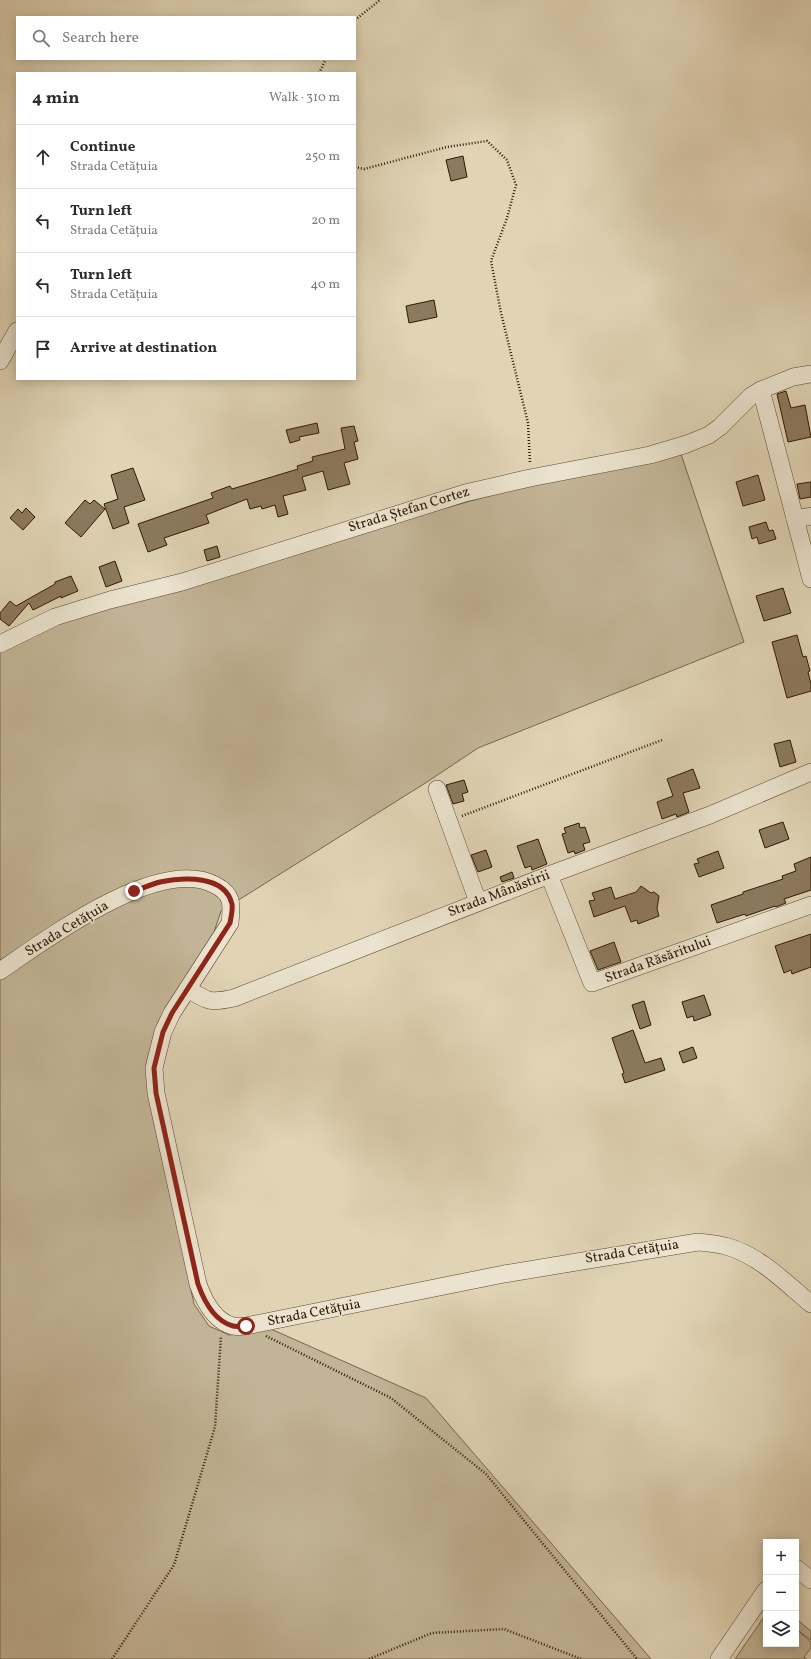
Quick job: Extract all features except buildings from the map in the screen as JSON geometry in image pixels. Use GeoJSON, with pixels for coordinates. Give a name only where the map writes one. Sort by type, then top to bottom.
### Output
{"type":"FeatureCollection","features":[{"type":"Feature","properties":{"kind":"street"},"geometry":{"type":"LineString","coordinates":[[0,361],[16,332]]}},
{"type":"Feature","properties":{"kind":"street","name":"Strada Ștefan Cortez"},"geometry":{"type":"LineString","coordinates":[[0,644],[55,617],[110,600],[182,582],[465,493],[530,478],[650,455],[699,440],[720,427],[751,396],[761,390],[793,377],[811,374]]}},
{"type":"Feature","properties":{"kind":"street"},"geometry":{"type":"LineString","coordinates":[[761,390],[803,518],[811,579]]}},
{"type":"Feature","properties":{"kind":"street","name":"Strada Mânăstirii"},"geometry":{"type":"LineString","coordinates":[[188,989],[203,999],[216,1002],[234,998],[549,874],[710,815],[811,772]]}},
{"type":"Feature","properties":{"kind":"street"},"geometry":{"type":"LineString","coordinates":[[437,789],[478,902]]}},
{"type":"Feature","properties":{"kind":"street","name":"Strada Răsăritului"},"geometry":{"type":"LineString","coordinates":[[549,874],[592,983],[811,905]]}},
{"type":"Feature","properties":{"kind":"street","name":"Strada Cetățuia"},"geometry":{"type":"LineString","coordinates":[[0,971],[95,908],[160,882],[186,879],[208,881],[224,890],[232,905],[230,923],[172,1013],[161,1038],[154,1068],[156,1093],[198,1284],[202,1297],[209,1309],[222,1320],[233,1326],[246,1326],[504,1274],[698,1242],[729,1247],[745,1254],[778,1276],[811,1304]]}},
{"type":"Feature","properties":{"kind":"street"},"geometry":{"type":"LineString","coordinates":[[799,1570],[811,1580]]}},
{"type":"Feature","properties":{"kind":"street"},"geometry":{"type":"LineString","coordinates":[[719,1659],[763,1594]]}},
{"type":"Feature","properties":{"kind":"path"},"geometry":{"type":"LineString","coordinates":[[356,19],[380,0]]}},
{"type":"Feature","properties":{"kind":"path"},"geometry":{"type":"LineString","coordinates":[[320,72],[326,60]]}},
{"type":"Feature","properties":{"kind":"path"},"geometry":{"type":"LineString","coordinates":[[356,167],[364,169],[447,147],[487,141],[507,160],[516,185],[507,218],[491,262],[501,313],[528,423],[530,478]]}},
{"type":"Feature","properties":{"kind":"path"},"geometry":{"type":"LineString","coordinates":[[448,821],[662,740]]}},
{"type":"Feature","properties":{"kind":"path"},"geometry":{"type":"LineString","coordinates":[[112,1659],[174,1565],[215,1427],[222,1320]]}},
{"type":"Feature","properties":{"kind":"path"},"geometry":{"type":"LineString","coordinates":[[246,1326],[391,1398],[486,1474],[636,1659]]}},
{"type":"Feature","properties":{"kind":"path"},"geometry":{"type":"LineString","coordinates":[[369,1659],[432,1633],[504,1629],[582,1659]]}},
{"type":"Feature","properties":{"kind":"shaded area"},"geometry":{"type":"Polygon","coordinates":[[[679,448],[744,642],[478,748],[427,782],[221,911],[214,932],[158,1022],[146,1064],[154,1117],[194,1304],[209,1326],[229,1335],[271,1329],[426,1398],[651,1659],[0,1659],[0,650],[55,616],[543,481],[679,448]]]}},
{"type":"Feature","properties":{"kind":"shaded area"},"geometry":{"type":"Polygon","coordinates":[[[763,1618],[763,1647],[799,1647],[799,1632],[811,1642],[811,1648],[804,1657],[807,1659],[735,1659],[763,1618]]]}},
{"type":"Feature","properties":{"kind":"shaded area"},"geometry":{"type":"Polygon","coordinates":[[[799,1621],[811,1631],[811,1640],[799,1631],[799,1621]]]}},
{"type":"Feature","properties":{"kind":"route"},"geometry":{"type":"LineString","coordinates":[[134,891],[160,882],[186,879],[208,881],[224,890],[232,905],[230,923],[172,1013],[163,1032],[157,1050],[154,1068],[156,1093],[202,1297],[209,1309],[222,1320],[233,1326],[246,1326]]}}]}
